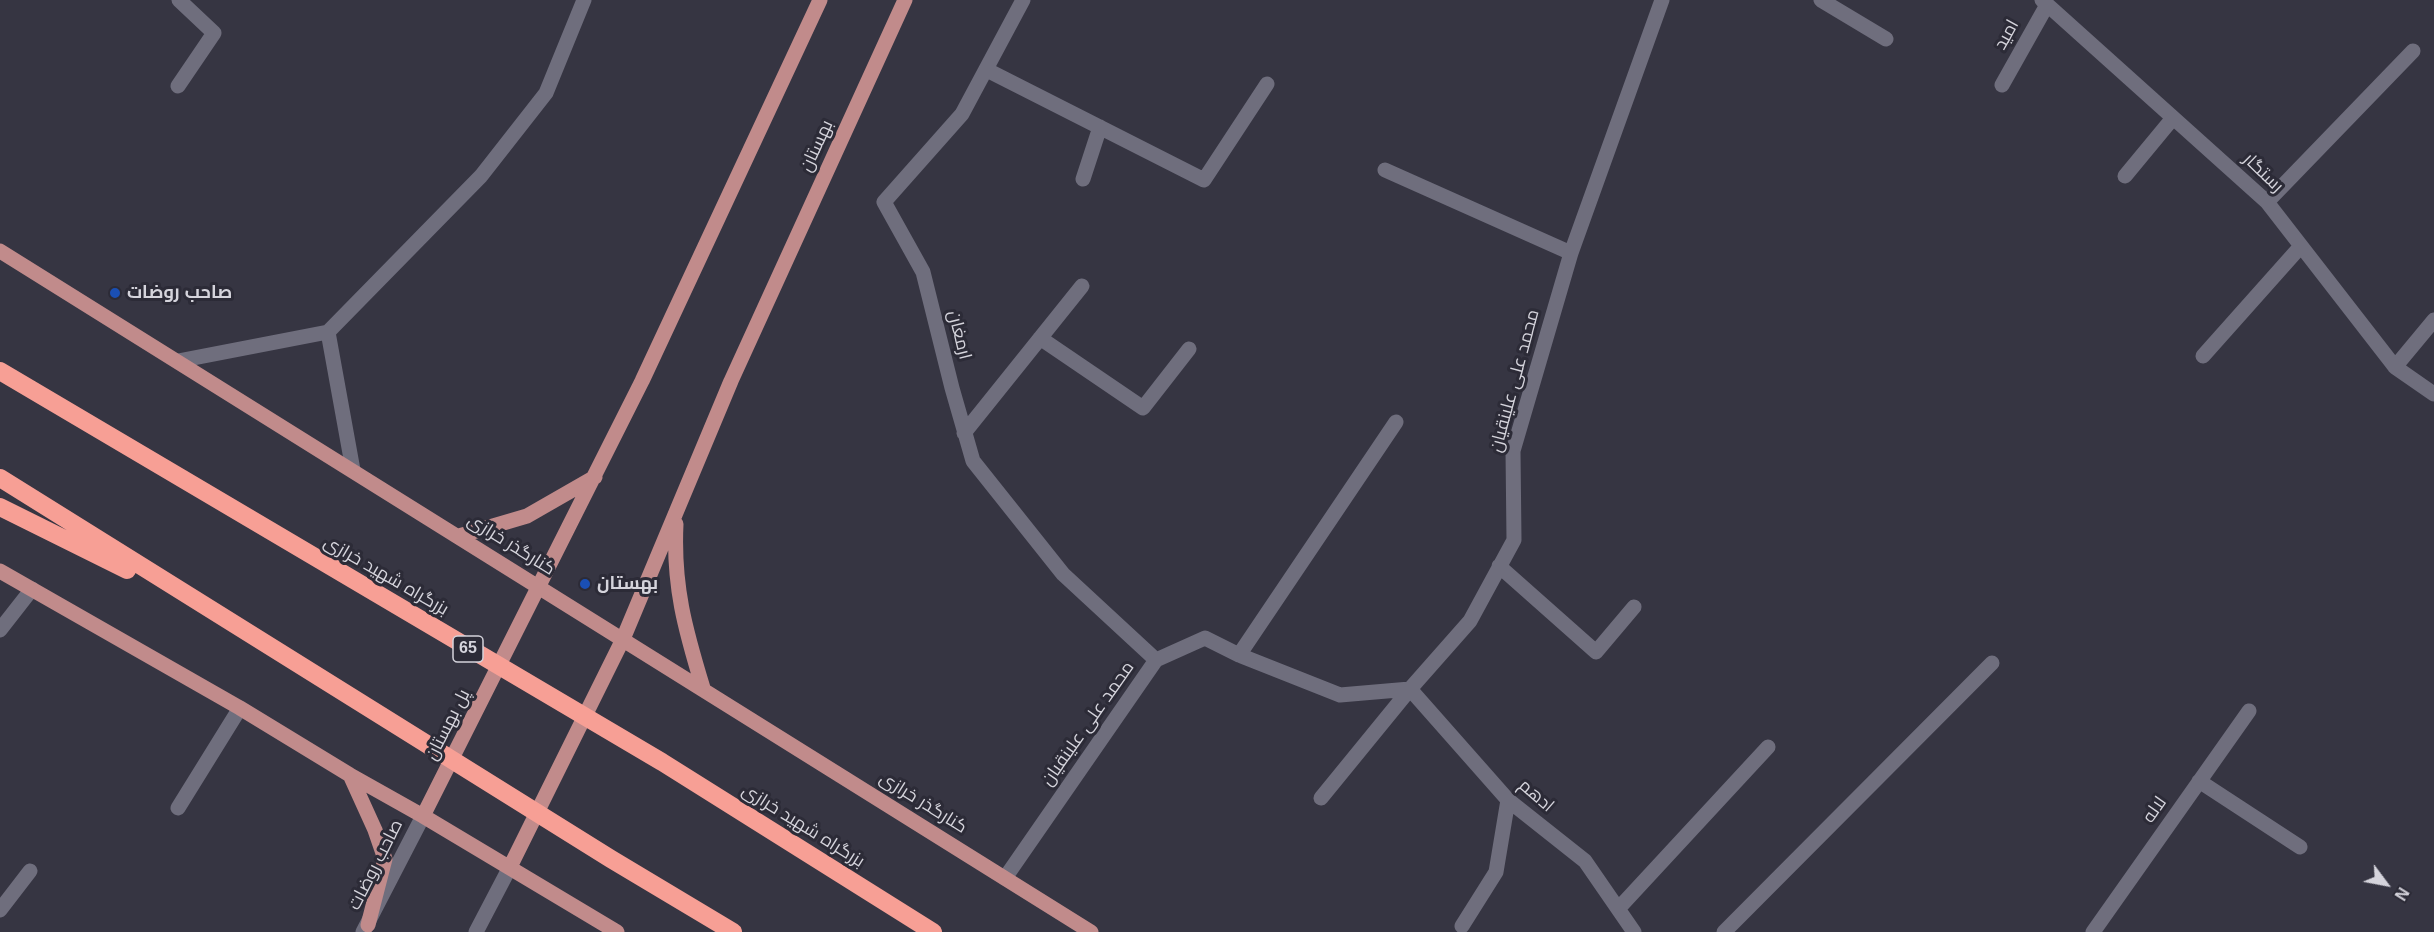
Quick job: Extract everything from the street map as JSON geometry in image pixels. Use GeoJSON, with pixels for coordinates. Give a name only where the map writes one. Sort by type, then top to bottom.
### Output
{"type":"FeatureCollection","features":[{"type":"Feature","properties":{"kind":"highway"},"geometry":{"type":"LineString","coordinates":[[0,357],[97,431]]}},
{"type":"Feature","properties":{"kind":"highway","name":"بزرگراه شهید خرازی"},"geometry":{"type":"LineString","coordinates":[[0,371],[97,431],[662,762],[933,932]]}},
{"type":"Feature","properties":{"kind":"highway"},"geometry":{"type":"LineString","coordinates":[[0,478],[601,853],[733,932]]}},
{"type":"Feature","properties":{"kind":"highway"},"geometry":{"type":"LineString","coordinates":[[0,507],[221,616]]}},
{"type":"Feature","properties":{"kind":"main road"},"geometry":{"type":"LineString","coordinates":[[538,586],[595,477],[820,0]]}},
{"type":"Feature","properties":{"kind":"main road","name":"بهستان"},"geometry":{"type":"LineString","coordinates":[[623,639],[731,381],[905,0]]}},
{"type":"Feature","properties":{"kind":"main road","name":"کنارگذر خرازی"},"geometry":{"type":"LineString","coordinates":[[0,251],[1091,932]]}},
{"type":"Feature","properties":{"kind":"main road"},"geometry":{"type":"LineString","coordinates":[[459,536],[527,516],[595,477]]}},
{"type":"Feature","properties":{"kind":"main road"},"geometry":{"type":"LineString","coordinates":[[677,512],[674,558],[678,592],[683,622],[703,688]]}},
{"type":"Feature","properties":{"kind":"main road"},"geometry":{"type":"LineString","coordinates":[[0,571],[240,708],[616,931]]}},
{"type":"Feature","properties":{"kind":"main road","name":"پل بهستان"},"geometry":{"type":"LineString","coordinates":[[423,816],[538,586]]}},
{"type":"Feature","properties":{"kind":"main road"},"geometry":{"type":"LineString","coordinates":[[510,867],[623,639]]}},
{"type":"Feature","properties":{"kind":"main road"},"geometry":{"type":"LineString","coordinates":[[350,775],[375,830],[385,859],[366,928]]}},
{"type":"Feature","properties":{"kind":"main road"},"geometry":{"type":"LineString","coordinates":[[599,932],[616,931]]}},
{"type":"Feature","properties":{"kind":"street"},"geometry":{"type":"LineString","coordinates":[[178,86],[214,33],[179,0]]}},
{"type":"Feature","properties":{"kind":"street"},"geometry":{"type":"LineString","coordinates":[[178,361],[328,332],[481,176],[546,93],[584,0]]}},
{"type":"Feature","properties":{"kind":"street","name":"ارمغان"},"geometry":{"type":"LineString","coordinates":[[1023,0],[962,114],[884,202],[923,272],[973,461],[1063,574],[1156,660]]}},
{"type":"Feature","properties":{"kind":"street","name":"محمد علی علینقیان"},"geometry":{"type":"LineString","coordinates":[[1005,878],[1156,660],[1205,638],[1239,655],[1340,695],[1410,689],[1470,621],[1514,540],[1513,451],[1571,253],[1662,0]]}},
{"type":"Feature","properties":{"kind":"street"},"geometry":{"type":"LineString","coordinates":[[1821,0],[1886,39]]}},
{"type":"Feature","properties":{"kind":"street","name":"امید"},"geometry":{"type":"LineString","coordinates":[[2002,85],[2044,2]]}},
{"type":"Feature","properties":{"kind":"street","name":"رستگار"},"geometry":{"type":"LineString","coordinates":[[2044,2],[2267,202],[2395,367],[2434,394]]}},
{"type":"Feature","properties":{"kind":"street"},"geometry":{"type":"LineString","coordinates":[[2267,202],[2413,51]]}},
{"type":"Feature","properties":{"kind":"street"},"geometry":{"type":"LineString","coordinates":[[987,70],[1204,180],[1267,84]]}},
{"type":"Feature","properties":{"kind":"street"},"geometry":{"type":"LineString","coordinates":[[2125,176],[2173,118]]}},
{"type":"Feature","properties":{"kind":"street"},"geometry":{"type":"LineString","coordinates":[[1083,179],[1100,127]]}},
{"type":"Feature","properties":{"kind":"street"},"geometry":{"type":"LineString","coordinates":[[1385,170],[1571,253]]}},
{"type":"Feature","properties":{"kind":"street"},"geometry":{"type":"LineString","coordinates":[[2203,356],[2301,246]]}},
{"type":"Feature","properties":{"kind":"street"},"geometry":{"type":"LineString","coordinates":[[964,433],[1082,286]]}},
{"type":"Feature","properties":{"kind":"street"},"geometry":{"type":"LineString","coordinates":[[2395,367],[2434,320]]}},
{"type":"Feature","properties":{"kind":"street"},"geometry":{"type":"LineString","coordinates":[[328,332],[353,470]]}},
{"type":"Feature","properties":{"kind":"street"},"geometry":{"type":"LineString","coordinates":[[1040,338],[1143,408],[1189,349]]}},
{"type":"Feature","properties":{"kind":"street"},"geometry":{"type":"LineString","coordinates":[[1239,655],[1396,422]]}},
{"type":"Feature","properties":{"kind":"street"},"geometry":{"type":"LineString","coordinates":[[1499,566],[1596,652],[1634,607]]}},
{"type":"Feature","properties":{"kind":"street"},"geometry":{"type":"LineString","coordinates":[[0,630],[32,589]]}},
{"type":"Feature","properties":{"kind":"street"},"geometry":{"type":"LineString","coordinates":[[1724,932],[1992,663]]}},
{"type":"Feature","properties":{"kind":"street"},"geometry":{"type":"LineString","coordinates":[[1321,798],[1410,689]]}},
{"type":"Feature","properties":{"kind":"street","name":"ادهم"},"geometry":{"type":"LineString","coordinates":[[1410,689],[1508,800],[1585,861],[1634,932]]}},
{"type":"Feature","properties":{"kind":"street"},"geometry":{"type":"LineString","coordinates":[[178,808],[240,708]]}},
{"type":"Feature","properties":{"kind":"street","name":"لاله"},"geometry":{"type":"LineString","coordinates":[[2093,932],[2248,711]]}},
{"type":"Feature","properties":{"kind":"street"},"geometry":{"type":"LineString","coordinates":[[1618,909],[1768,747]]}},
{"type":"Feature","properties":{"kind":"street"},"geometry":{"type":"LineString","coordinates":[[2199,781],[2300,847]]}},
{"type":"Feature","properties":{"kind":"street"},"geometry":{"type":"LineString","coordinates":[[1462,926],[1496,872],[1508,800]]}},
{"type":"Feature","properties":{"kind":"street","name":"صاحب روضات"},"geometry":{"type":"LineString","coordinates":[[366,928],[423,816]]}},
{"type":"Feature","properties":{"kind":"street"},"geometry":{"type":"LineString","coordinates":[[476,932],[510,867]]}},
{"type":"Feature","properties":{"kind":"street"},"geometry":{"type":"LineString","coordinates":[[0,910],[30,871]]}},
{"type":"Feature","properties":{"kind":"place","name":"صاحب روضات"},"geometry":{"type":"Point","coordinates":[115,293]}},
{"type":"Feature","properties":{"kind":"place","name":"بهستان"},"geometry":{"type":"Point","coordinates":[585,584]}}]}
